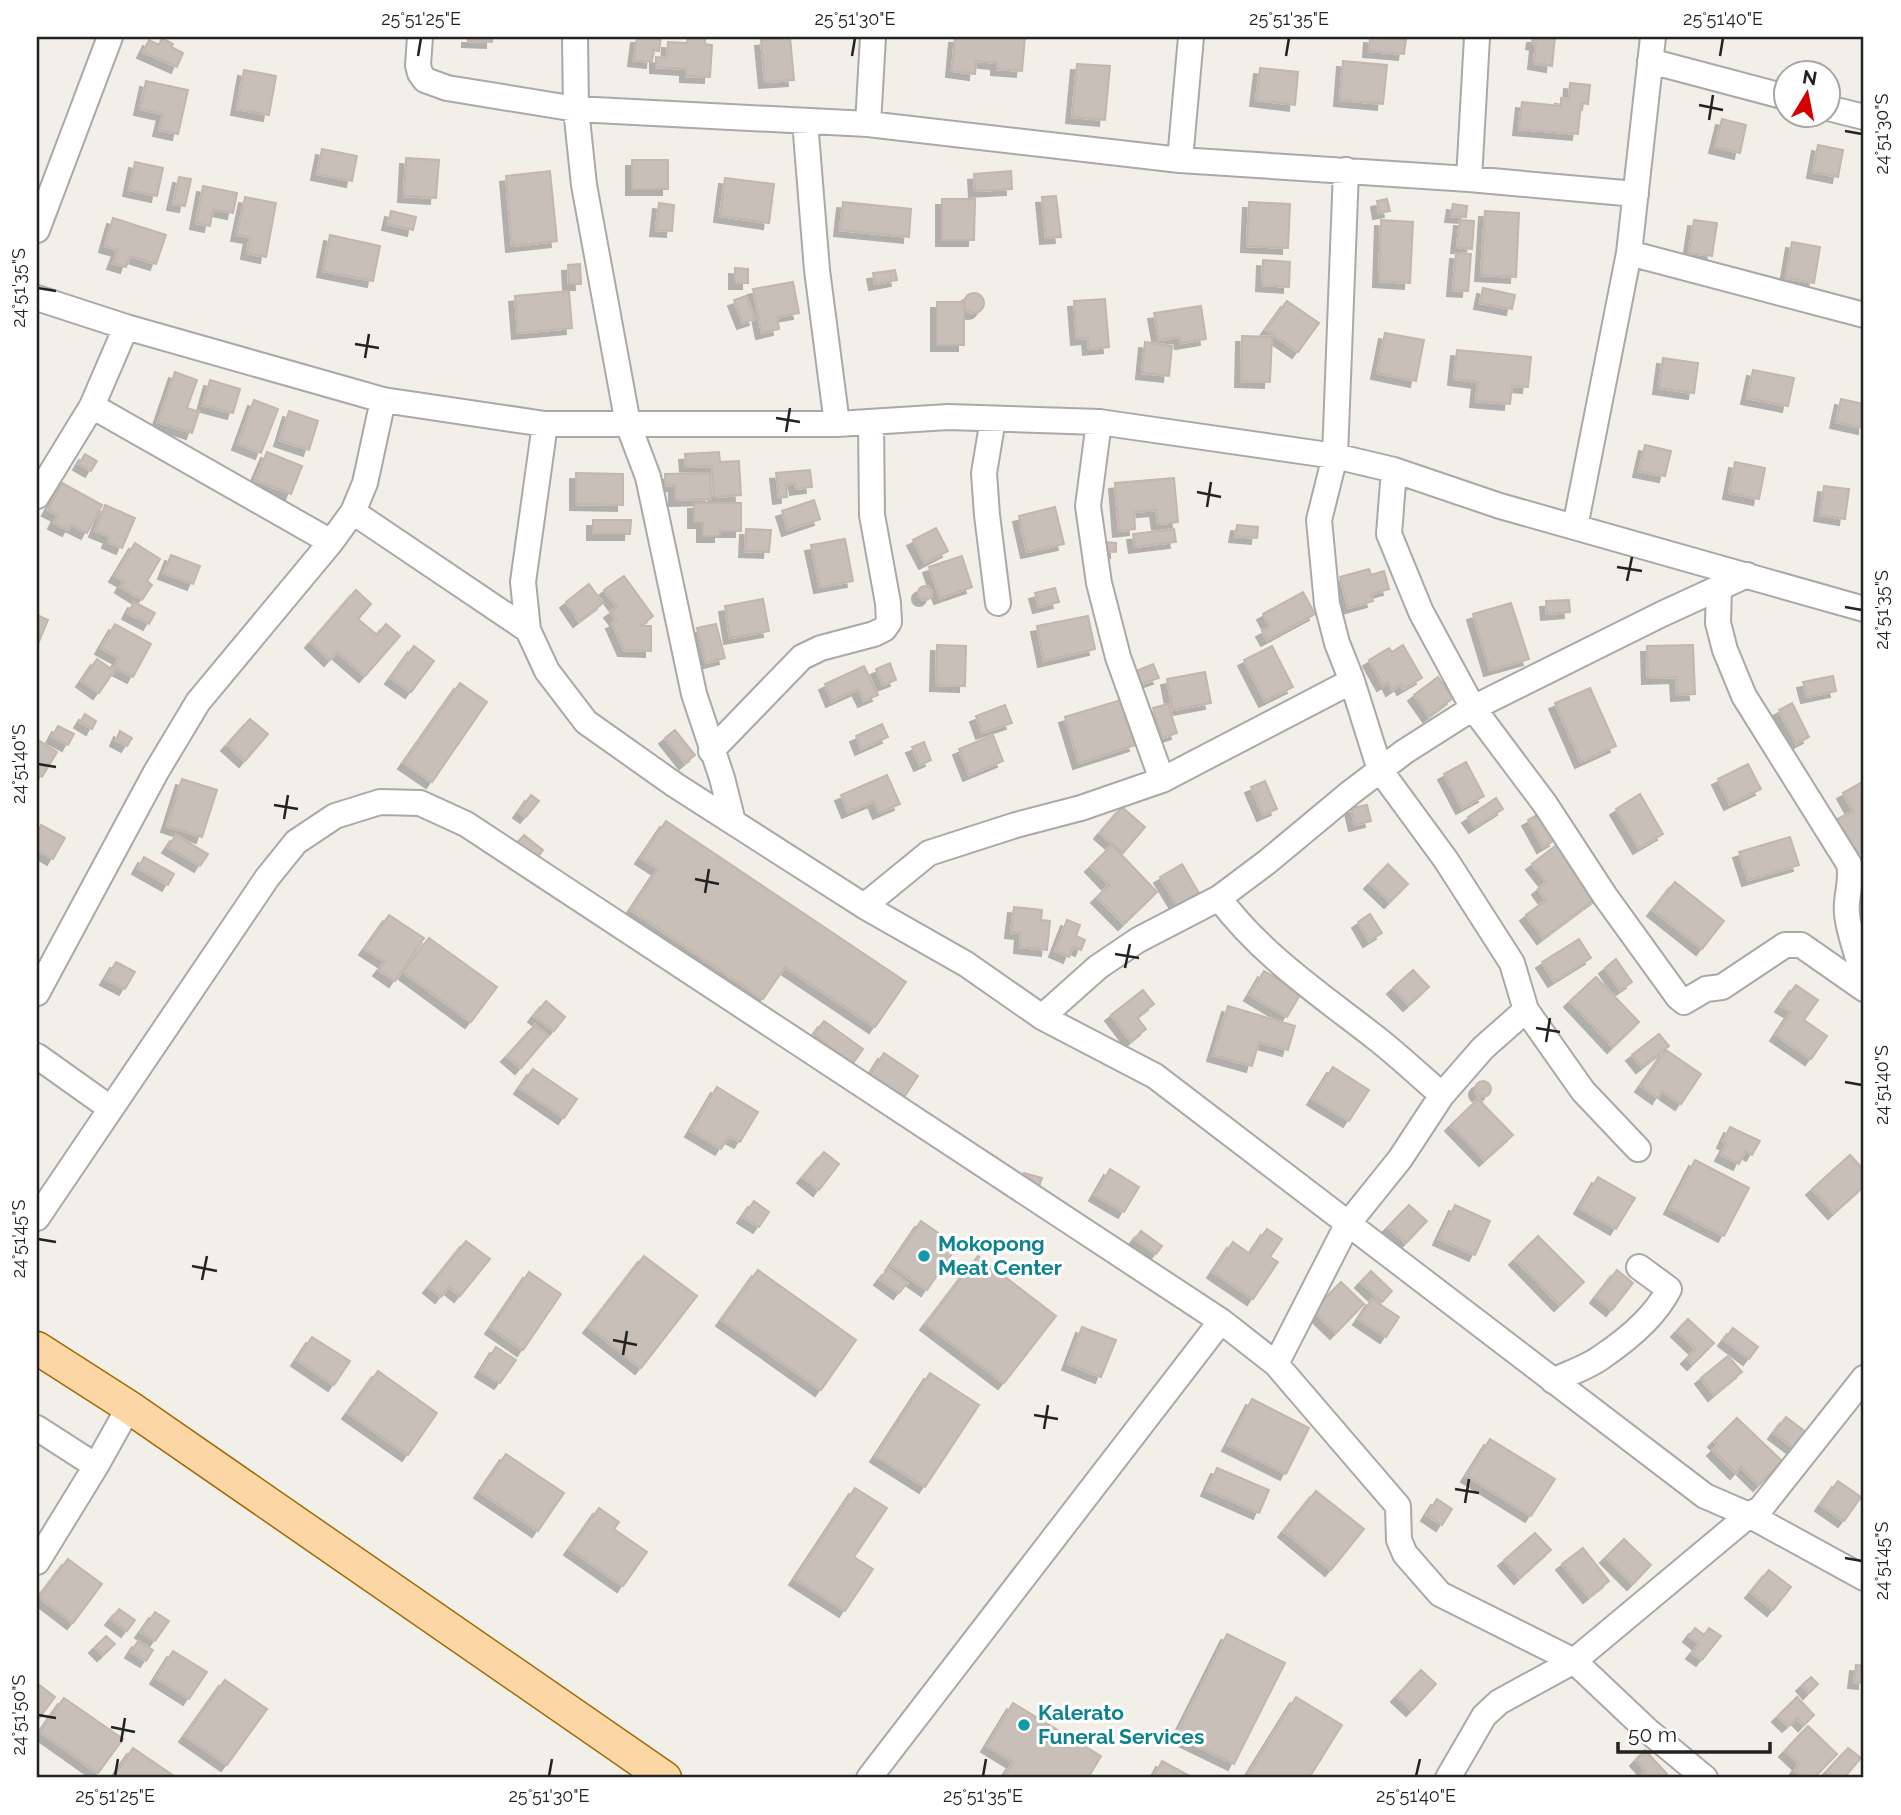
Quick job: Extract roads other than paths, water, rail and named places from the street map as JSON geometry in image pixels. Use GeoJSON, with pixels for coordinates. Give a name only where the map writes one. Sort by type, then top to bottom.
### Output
{"type":"FeatureCollection","features":[{"type":"Feature","properties":{"kind":"main road"},"geometry":{"type":"LineString","coordinates":[[37,1348],[129,1407],[665,1778]]}},
{"type":"Feature","properties":{"kind":"street"},"geometry":{"type":"LineString","coordinates":[[37,230],[110,37]]}},
{"type":"Feature","properties":{"kind":"street"},"geometry":{"type":"LineString","coordinates":[[420,37],[418,65],[419,73],[425,80],[447,89],[576,109],[868,124],[1180,160],[1469,179],[1636,194]]}},
{"type":"Feature","properties":{"kind":"street"},"geometry":{"type":"LineString","coordinates":[[575,37],[576,109],[584,185],[628,424],[648,477],[694,694],[733,822]]}},
{"type":"Feature","properties":{"kind":"street"},"geometry":{"type":"LineString","coordinates":[[868,124],[873,37]]}},
{"type":"Feature","properties":{"kind":"street"},"geometry":{"type":"LineString","coordinates":[[1180,160],[1191,37]]}},
{"type":"Feature","properties":{"kind":"street"},"geometry":{"type":"LineString","coordinates":[[1469,179],[1477,37]]}},
{"type":"Feature","properties":{"kind":"street"},"geometry":{"type":"LineString","coordinates":[[1574,527],[1629,253],[1653,37]]}},
{"type":"Feature","properties":{"kind":"street"},"geometry":{"type":"LineString","coordinates":[[1650,61],[1772,93]]}},
{"type":"Feature","properties":{"kind":"street"},"geometry":{"type":"LineString","coordinates":[[1842,112],[1864,117]]}},
{"type":"Feature","properties":{"kind":"street"},"geometry":{"type":"LineString","coordinates":[[805,121],[817,270],[837,424]]}},
{"type":"Feature","properties":{"kind":"street"},"geometry":{"type":"LineString","coordinates":[[1346,170],[1335,456],[1319,520],[1327,604],[1336,643],[1352,681],[1380,770],[1446,860],[1512,964],[1526,1010],[1583,1091],[1638,1149]]}},
{"type":"Feature","properties":{"kind":"street"},"geometry":{"type":"LineString","coordinates":[[1629,253],[1864,315]]}},
{"type":"Feature","properties":{"kind":"street"},"geometry":{"type":"LineString","coordinates":[[37,298],[126,327],[383,400],[545,424],[837,424],[948,416],[1099,422],[1335,456],[1394,470],[1500,506],[1864,609]]}},
{"type":"Feature","properties":{"kind":"street"},"geometry":{"type":"LineString","coordinates":[[37,496],[92,406],[126,327]]}},
{"type":"Feature","properties":{"kind":"street"},"geometry":{"type":"LineString","coordinates":[[37,993],[156,772],[198,702],[353,512],[365,483],[383,400]]}},
{"type":"Feature","properties":{"kind":"street"},"geometry":{"type":"LineString","coordinates":[[92,406],[331,542]]}},
{"type":"Feature","properties":{"kind":"street"},"geometry":{"type":"LineString","coordinates":[[993,419],[984,473],[998,603]]}},
{"type":"Feature","properties":{"kind":"street"},"geometry":{"type":"LineString","coordinates":[[711,751],[802,657],[821,648],[874,634],[884,629],[889,622],[872,515],[871,422]]}},
{"type":"Feature","properties":{"kind":"street"},"geometry":{"type":"LineString","coordinates":[[1099,422],[1088,506],[1099,583],[1118,657],[1162,780]]}},
{"type":"Feature","properties":{"kind":"street"},"geometry":{"type":"LineString","coordinates":[[545,424],[523,582],[528,630],[548,671],[586,722],[675,786],[864,906],[966,964],[1042,1017],[1155,1076],[1705,1496],[1749,1515],[1864,1578]]}},
{"type":"Feature","properties":{"kind":"street"},"geometry":{"type":"LineString","coordinates":[[1394,470],[1388,534],[1421,612],[1473,708],[1545,804],[1605,896],[1684,1002],[1706,989],[1721,987],[1790,944],[1801,944],[1864,989]]}},
{"type":"Feature","properties":{"kind":"street"},"geometry":{"type":"LineString","coordinates":[[353,512],[528,630]]}},
{"type":"Feature","properties":{"kind":"street"},"geometry":{"type":"LineString","coordinates":[[1042,1017],[1098,967],[1138,940],[1219,898],[1380,770],[1473,708],[1747,575]]}},
{"type":"Feature","properties":{"kind":"street"},"geometry":{"type":"LineString","coordinates":[[1719,589],[1718,622],[1744,695],[1849,864],[1852,878],[1847,898],[1847,915],[1864,979]]}},
{"type":"Feature","properties":{"kind":"street"},"geometry":{"type":"LineString","coordinates":[[864,906],[929,853],[1016,825],[1081,808],[1162,780],[1352,681]]}},
{"type":"Feature","properties":{"kind":"street"},"geometry":{"type":"LineString","coordinates":[[37,1218],[267,878],[296,842],[335,816],[380,802],[420,803],[466,824],[1221,1321],[1276,1364],[1398,1506],[1399,1540],[1405,1554],[1440,1594],[1574,1661],[1647,1730],[1705,1778]]}},
{"type":"Feature","properties":{"kind":"street"},"geometry":{"type":"LineString","coordinates":[[1219,898],[1235,920],[1294,975],[1379,1040],[1442,1095]]}},
{"type":"Feature","properties":{"kind":"street"},"geometry":{"type":"LineString","coordinates":[[1276,1364],[1347,1225],[1399,1159],[1442,1095],[1483,1048],[1526,1010]]}},
{"type":"Feature","properties":{"kind":"street"},"geometry":{"type":"LineString","coordinates":[[37,1056],[110,1108]]}},
{"type":"Feature","properties":{"kind":"street"},"geometry":{"type":"LineString","coordinates":[[1553,1381],[1602,1357],[1660,1307],[1669,1289],[1639,1267]]}},
{"type":"Feature","properties":{"kind":"street"},"geometry":{"type":"LineString","coordinates":[[869,1778],[1221,1321]]}},
{"type":"Feature","properties":{"kind":"street"},"geometry":{"type":"LineString","coordinates":[[1448,1778],[1484,1716],[1499,1702],[1574,1661],[1760,1508],[1864,1378]]}},
{"type":"Feature","properties":{"kind":"street"},"geometry":{"type":"LineString","coordinates":[[37,1562],[129,1407]]}},
{"type":"Feature","properties":{"kind":"street"},"geometry":{"type":"LineString","coordinates":[[37,1428],[96,1466]]}},
{"type":"Feature","properties":{"kind":"place","name":"Mokopong Meat Center"},"geometry":{"type":"Point","coordinates":[924,1256]}},
{"type":"Feature","properties":{"kind":"place","name":"Kalerato Funeral Services"},"geometry":{"type":"Point","coordinates":[1024,1725]}}]}
